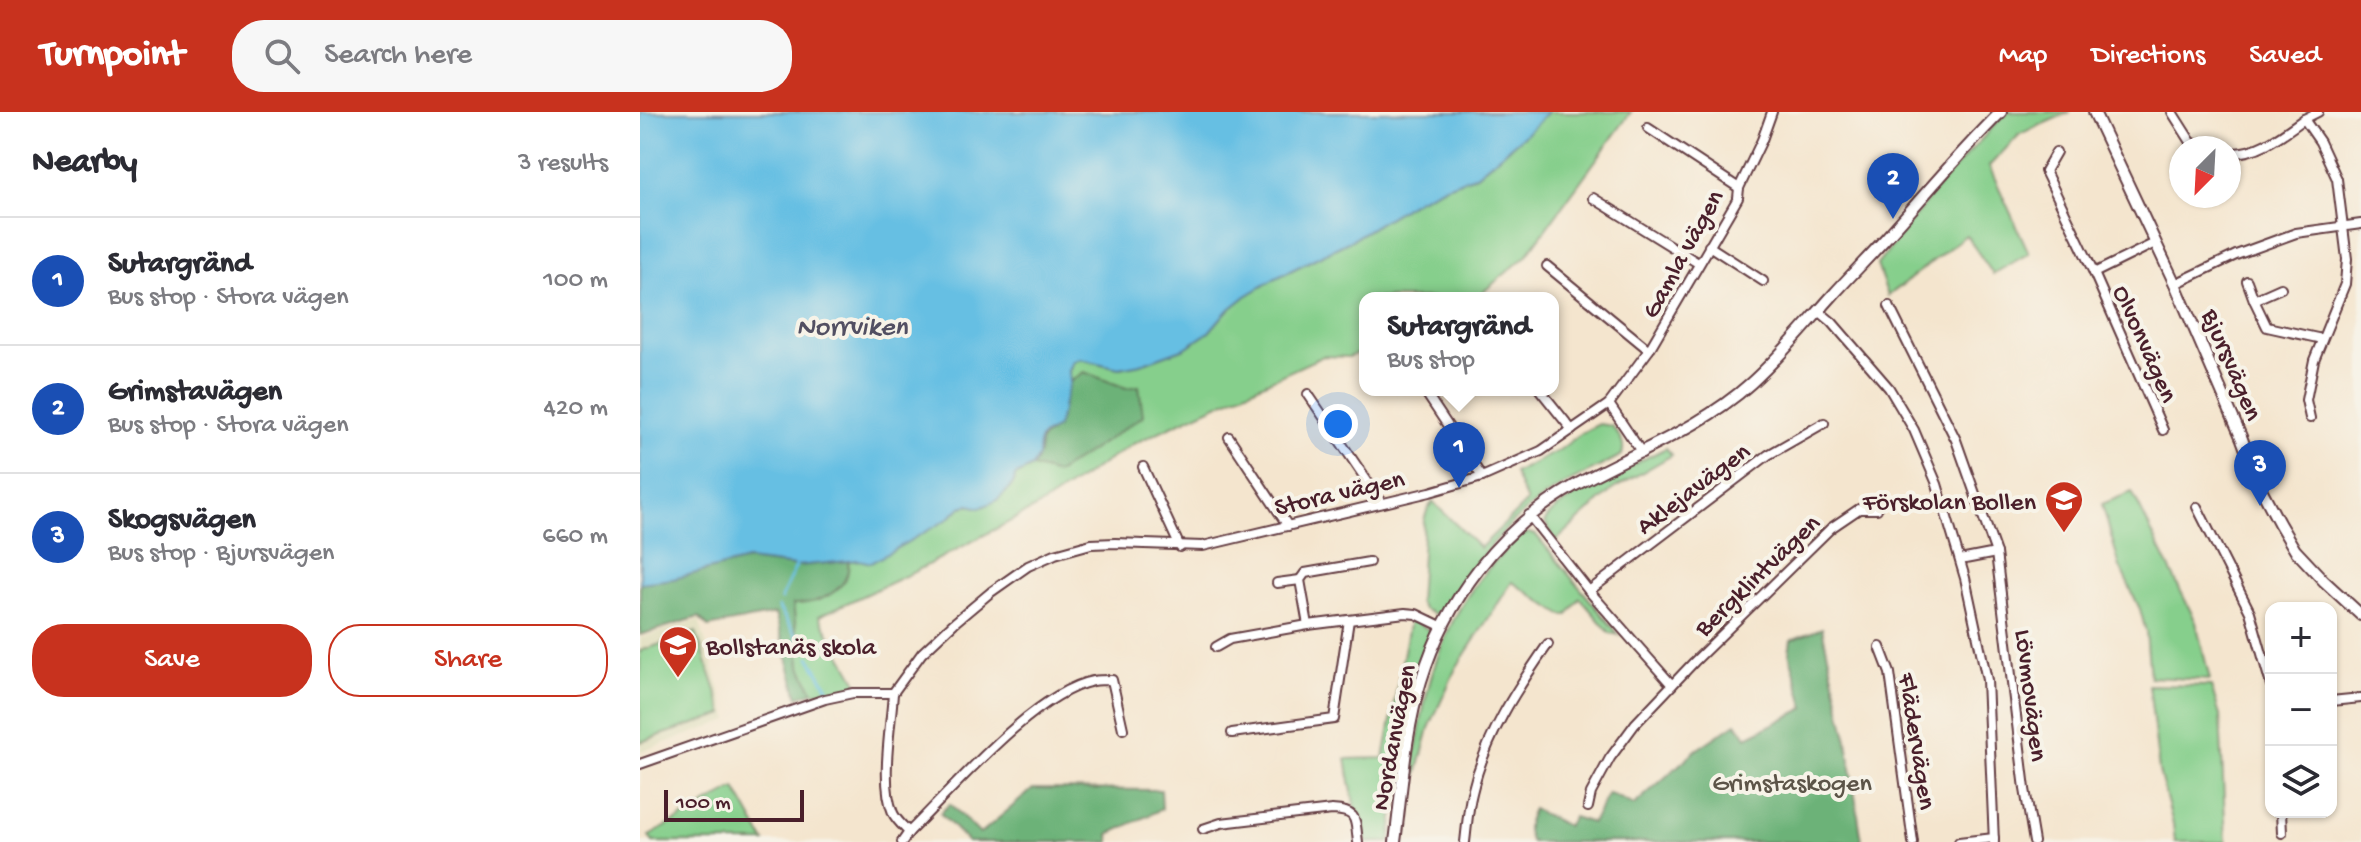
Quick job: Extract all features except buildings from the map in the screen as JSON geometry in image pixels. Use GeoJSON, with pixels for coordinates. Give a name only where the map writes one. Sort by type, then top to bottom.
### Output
{"type":"FeatureCollection","features":[{"type":"Feature","properties":{"kind":"street","name":"Gamla vägen"},"geometry":{"type":"LineString","coordinates":[[1609,404],[1649,350],[1738,198],[1739,188],[1772,112]]}},
{"type":"Feature","properties":{"kind":"street"},"geometry":{"type":"LineString","coordinates":[[1609,404],[1642,453],[1700,422],[1727,403],[1777,359],[1999,112]]}},
{"type":"Feature","properties":{"kind":"street","name":"Bjursvägen"},"geometry":{"type":"LineString","coordinates":[[2094,112],[2175,284],[2259,485],[2279,523],[2295,550],[2361,615]]}},
{"type":"Feature","properties":{"kind":"street"},"geometry":{"type":"LineString","coordinates":[[2172,112],[2187,136]]}},
{"type":"Feature","properties":{"kind":"street"},"geometry":{"type":"LineString","coordinates":[[2241,152],[2271,142],[2318,112]]}},
{"type":"Feature","properties":{"kind":"street"},"geometry":{"type":"LineString","coordinates":[[2304,119],[2320,142],[2337,179],[2347,259],[2345,284],[2314,360],[2306,400],[2310,418]]}},
{"type":"Feature","properties":{"kind":"street"},"geometry":{"type":"LineString","coordinates":[[1648,128],[1739,188]]}},
{"type":"Feature","properties":{"kind":"street","name":"Olvonvägen"},"geometry":{"type":"LineString","coordinates":[[2056,152],[2045,171],[2163,430]]}},
{"type":"Feature","properties":{"kind":"street"},"geometry":{"type":"LineString","coordinates":[[1593,198],[1698,263]]}},
{"type":"Feature","properties":{"kind":"street"},"geometry":{"type":"LineString","coordinates":[[2175,284],[2236,255],[2296,233],[2361,224]]}},
{"type":"Feature","properties":{"kind":"street","name":"Olvonvägen"},"geometry":{"type":"LineString","coordinates":[[2094,273],[2155,243]]}},
{"type":"Feature","properties":{"kind":"street"},"geometry":{"type":"LineString","coordinates":[[1709,246],[1763,281]]}},
{"type":"Feature","properties":{"kind":"street"},"geometry":{"type":"LineString","coordinates":[[1547,266],[1649,350]]}},
{"type":"Feature","properties":{"kind":"street"},"geometry":{"type":"LineString","coordinates":[[2247,281],[2267,327],[2322,339]]}},
{"type":"Feature","properties":{"kind":"street"},"geometry":{"type":"LineString","coordinates":[[2254,300],[2281,288]]}},
{"type":"Feature","properties":{"kind":"street","name":"Lövmovägen"},"geometry":{"type":"LineString","coordinates":[[1889,306],[1956,440],[1996,553],[2034,842]]}},
{"type":"Feature","properties":{"kind":"street"},"geometry":{"type":"LineString","coordinates":[[1820,312],[1889,388],[1914,430],[1937,484],[1960,560],[1987,680],[1994,840]]}},
{"type":"Feature","properties":{"kind":"street"},"geometry":{"type":"LineString","coordinates":[[1308,394],[1382,503]]}},
{"type":"Feature","properties":{"kind":"street"},"geometry":{"type":"LineString","coordinates":[[1428,396],[1482,477]]}},
{"type":"Feature","properties":{"kind":"street"},"geometry":{"type":"LineString","coordinates":[[1545,396],[1572,430]]}},
{"type":"Feature","properties":{"kind":"street","name":"Stora vägen"},"geometry":{"type":"LineString","coordinates":[[893,693],[922,653],[991,592],[1028,566],[1055,554],[1091,544],[1203,546],[1482,477],[1541,451],[1609,404]]}},
{"type":"Feature","properties":{"kind":"street","name":"Aklejavägen"},"geometry":{"type":"LineString","coordinates":[[1589,591],[1768,455],[1824,423]]}},
{"type":"Feature","properties":{"kind":"street"},"geometry":{"type":"LineString","coordinates":[[1229,437],[1288,526]]}},
{"type":"Feature","properties":{"kind":"street","name":"Nordanvägen"},"geometry":{"type":"LineString","coordinates":[[1395,842],[1420,682],[1441,626],[1465,585],[1490,552],[1529,515],[1574,486],[1642,453]]}},
{"type":"Feature","properties":{"kind":"street"},"geometry":{"type":"LineString","coordinates":[[1143,467],[1180,547]]}},
{"type":"Feature","properties":{"kind":"street"},"geometry":{"type":"LineString","coordinates":[[2197,507],[2250,612],[2268,674]]}},
{"type":"Feature","properties":{"kind":"street","name":"Bergklintvägen"},"geometry":{"type":"LineString","coordinates":[[1588,807],[1591,793],[1610,758],[1635,724],[1672,685],[1831,528],[1859,509],[1877,509]]}},
{"type":"Feature","properties":{"kind":"street"},"geometry":{"type":"LineString","coordinates":[[1529,515],[1589,591],[1672,685]]}},
{"type":"Feature","properties":{"kind":"street"},"geometry":{"type":"LineString","coordinates":[[1960,560],[1996,553]]}},
{"type":"Feature","properties":{"kind":"street"},"geometry":{"type":"LineString","coordinates":[[1308,625],[1300,580],[1305,573],[1369,562]]}},
{"type":"Feature","properties":{"kind":"street"},"geometry":{"type":"LineString","coordinates":[[1277,583],[1300,580]]}},
{"type":"Feature","properties":{"kind":"street"},"geometry":{"type":"LineString","coordinates":[[1216,647],[1230,639],[1405,613],[1416,614],[1441,626]]}},
{"type":"Feature","properties":{"kind":"street"},"geometry":{"type":"LineString","coordinates":[[1232,733],[1334,719],[1349,620]]}},
{"type":"Feature","properties":{"kind":"street"},"geometry":{"type":"LineString","coordinates":[[1465,842],[1471,794],[1488,742],[1516,690],[1548,644]]}},
{"type":"Feature","properties":{"kind":"street","name":"Flädervägen"},"geometry":{"type":"LineString","coordinates":[[1880,647],[1890,673],[1913,842]]}},
{"type":"Feature","properties":{"kind":"street"},"geometry":{"type":"LineString","coordinates":[[902,842],[1030,714],[1065,692],[1092,681],[1112,680],[1123,729]]}},
{"type":"Feature","properties":{"kind":"street"},"geometry":{"type":"LineString","coordinates":[[640,764],[825,699],[853,693],[893,693],[887,798],[894,817],[909,832]]}},
{"type":"Feature","properties":{"kind":"street"},"geometry":{"type":"LineString","coordinates":[[2337,700],[2361,698]]}},
{"type":"Feature","properties":{"kind":"street"},"geometry":{"type":"LineString","coordinates":[[1203,829],[1221,823],[1332,810],[1347,811],[1355,818],[1358,842]]}},
{"type":"Feature","properties":{"kind":"street"},"geometry":{"type":"LineString","coordinates":[[2281,818],[2282,833]]}},
{"type":"Feature","properties":{"kind":"street","name":"Flädervägen"},"geometry":{"type":"LineString","coordinates":[[1959,842],[1994,840]]}},
{"type":"Feature","properties":{"kind":"shaded area","name":"Bollstanäs skola"},"geometry":{"type":"Polygon","coordinates":[[[699,620],[729,720],[640,752],[640,638],[699,620]]]}},
{"type":"Feature","properties":{"kind":"green space"},"geometry":{"type":"Polygon","coordinates":[[[1548,112],[1631,112],[1526,256],[1483,292],[1359,292],[1359,353],[1349,357],[1323,356],[1133,444],[1041,505],[916,571],[819,616],[859,686],[813,692],[800,665],[793,603],[812,602],[831,594],[844,580],[848,561],[859,560],[948,519],[961,507],[996,501],[1014,483],[1015,476],[1032,467],[1070,382],[1069,371],[1073,361],[1080,359],[1119,368],[1141,364],[1185,348],[1209,332],[1226,312],[1246,296],[1348,242],[1419,199],[1475,176],[1548,112]]]}},
{"type":"Feature","properties":{"kind":"green space"},"geometry":{"type":"Polygon","coordinates":[[[2009,112],[2070,112],[2020,134],[1989,166],[2029,253],[1993,274],[1966,235],[1888,296],[1877,265],[1937,188],[2009,112]]]}},
{"type":"Feature","properties":{"kind":"green space"},"geometry":{"type":"Polygon","coordinates":[[[1084,372],[1126,388],[1139,386],[1143,416],[1056,474],[1032,467],[1038,458],[1041,440],[1050,433],[1070,382],[1084,372]]]}},
{"type":"Feature","properties":{"kind":"green space"},"geometry":{"type":"Polygon","coordinates":[[[1599,424],[1612,426],[1622,443],[1622,455],[1537,502],[1492,544],[1442,611],[1434,614],[1423,609],[1419,602],[1424,520],[1433,502],[1480,548],[1527,502],[1514,473],[1558,451],[1599,424]]]}},
{"type":"Feature","properties":{"kind":"green space"},"geometry":{"type":"Polygon","coordinates":[[[1666,448],[1672,455],[1612,490],[1556,541],[1545,522],[1551,514],[1580,493],[1666,448]]]}},
{"type":"Feature","properties":{"kind":"green space"},"geometry":{"type":"Polygon","coordinates":[[[2132,492],[2196,622],[2210,680],[2150,677],[2146,632],[2140,609],[2120,567],[2102,504],[2132,492]]]}},
{"type":"Feature","properties":{"kind":"green space"},"geometry":{"type":"Polygon","coordinates":[[[1528,533],[1536,535],[1619,635],[1610,633],[1580,598],[1568,615],[1562,615],[1512,582],[1456,668],[1429,728],[1407,813],[1424,708],[1443,644],[1457,613],[1476,584],[1512,542],[1528,533]]]}},
{"type":"Feature","properties":{"kind":"green space"},"geometry":{"type":"Polygon","coordinates":[[[747,560],[796,566],[848,561],[848,571],[839,588],[812,602],[793,604],[800,665],[813,692],[798,697],[775,614],[708,627],[699,617],[640,635],[640,583],[673,579],[747,560]]]}},
{"type":"Feature","properties":{"kind":"green space"},"geometry":{"type":"Polygon","coordinates":[[[1410,619],[1429,630],[1430,643],[1416,682],[1407,722],[1390,842],[1366,842],[1362,819],[1355,809],[1346,759],[1384,758],[1410,619]]]}},
{"type":"Feature","properties":{"kind":"green space","name":"Grimstaskogen"},"geometry":{"type":"Polygon","coordinates":[[[1822,628],[1846,734],[1862,842],[1531,842],[1527,826],[1533,809],[1567,826],[1573,817],[1592,823],[1608,793],[1634,805],[1696,750],[1736,723],[1747,737],[1805,708],[1789,653],[1791,640],[1822,628]]]}},
{"type":"Feature","properties":{"kind":"green space","name":"Bollstanäs skola"},"geometry":{"type":"Polygon","coordinates":[[[696,632],[724,714],[640,742],[640,651],[696,632]]]}},
{"type":"Feature","properties":{"kind":"green space"},"geometry":{"type":"Polygon","coordinates":[[[2149,685],[2211,686],[2220,715],[2226,842],[2175,842],[2159,771],[2149,685]]]}},
{"type":"Feature","properties":{"kind":"green space"},"geometry":{"type":"Polygon","coordinates":[[[735,788],[765,842],[653,842],[649,836],[735,788]]]}},
{"type":"Feature","properties":{"kind":"green space"},"geometry":{"type":"Polygon","coordinates":[[[1033,789],[1161,790],[1162,809],[1109,834],[1110,842],[968,842],[940,813],[950,804],[980,834],[1033,789]]]}},
{"type":"Feature","properties":{"kind":"water","name":"Norrviken"},"geometry":{"type":"Polygon","coordinates":[[[640,112],[1548,112],[1475,176],[1419,199],[1348,242],[1276,278],[1246,296],[1226,312],[1209,332],[1185,348],[1141,364],[1119,368],[1080,359],[1073,361],[1057,428],[1042,436],[1038,457],[1032,467],[1015,476],[1014,482],[996,501],[980,508],[969,505],[961,507],[948,519],[871,563],[859,560],[796,566],[747,560],[673,579],[640,583],[640,112]]]}},
{"type":"Feature","properties":{"kind":"waterway"},"geometry":{"type":"LineString","coordinates":[[781,599],[796,566]]}},
{"type":"Feature","properties":{"kind":"waterway"},"geometry":{"type":"LineString","coordinates":[[778,607],[800,642]]}},
{"type":"Feature","properties":{"kind":"waterway"},"geometry":{"type":"LineString","coordinates":[[809,657],[828,688]]}},
{"type":"Feature","properties":{"kind":"place","name":"Grimstavägen"},"geometry":{"type":"Point","coordinates":[1893,219]}},
{"type":"Feature","properties":{"kind":"place","name":"Sutargränd"},"geometry":{"type":"Point","coordinates":[1459,488]}},
{"type":"Feature","properties":{"kind":"place","name":"Skogsvägen"},"geometry":{"type":"Point","coordinates":[2260,506]}},
{"type":"Feature","properties":{"kind":"place","name":"Förskolan Bollen"},"geometry":{"type":"Point","coordinates":[2064,534]}},
{"type":"Feature","properties":{"kind":"place","name":"Bollstanäs skola"},"geometry":{"type":"Point","coordinates":[678,679]}}]}
